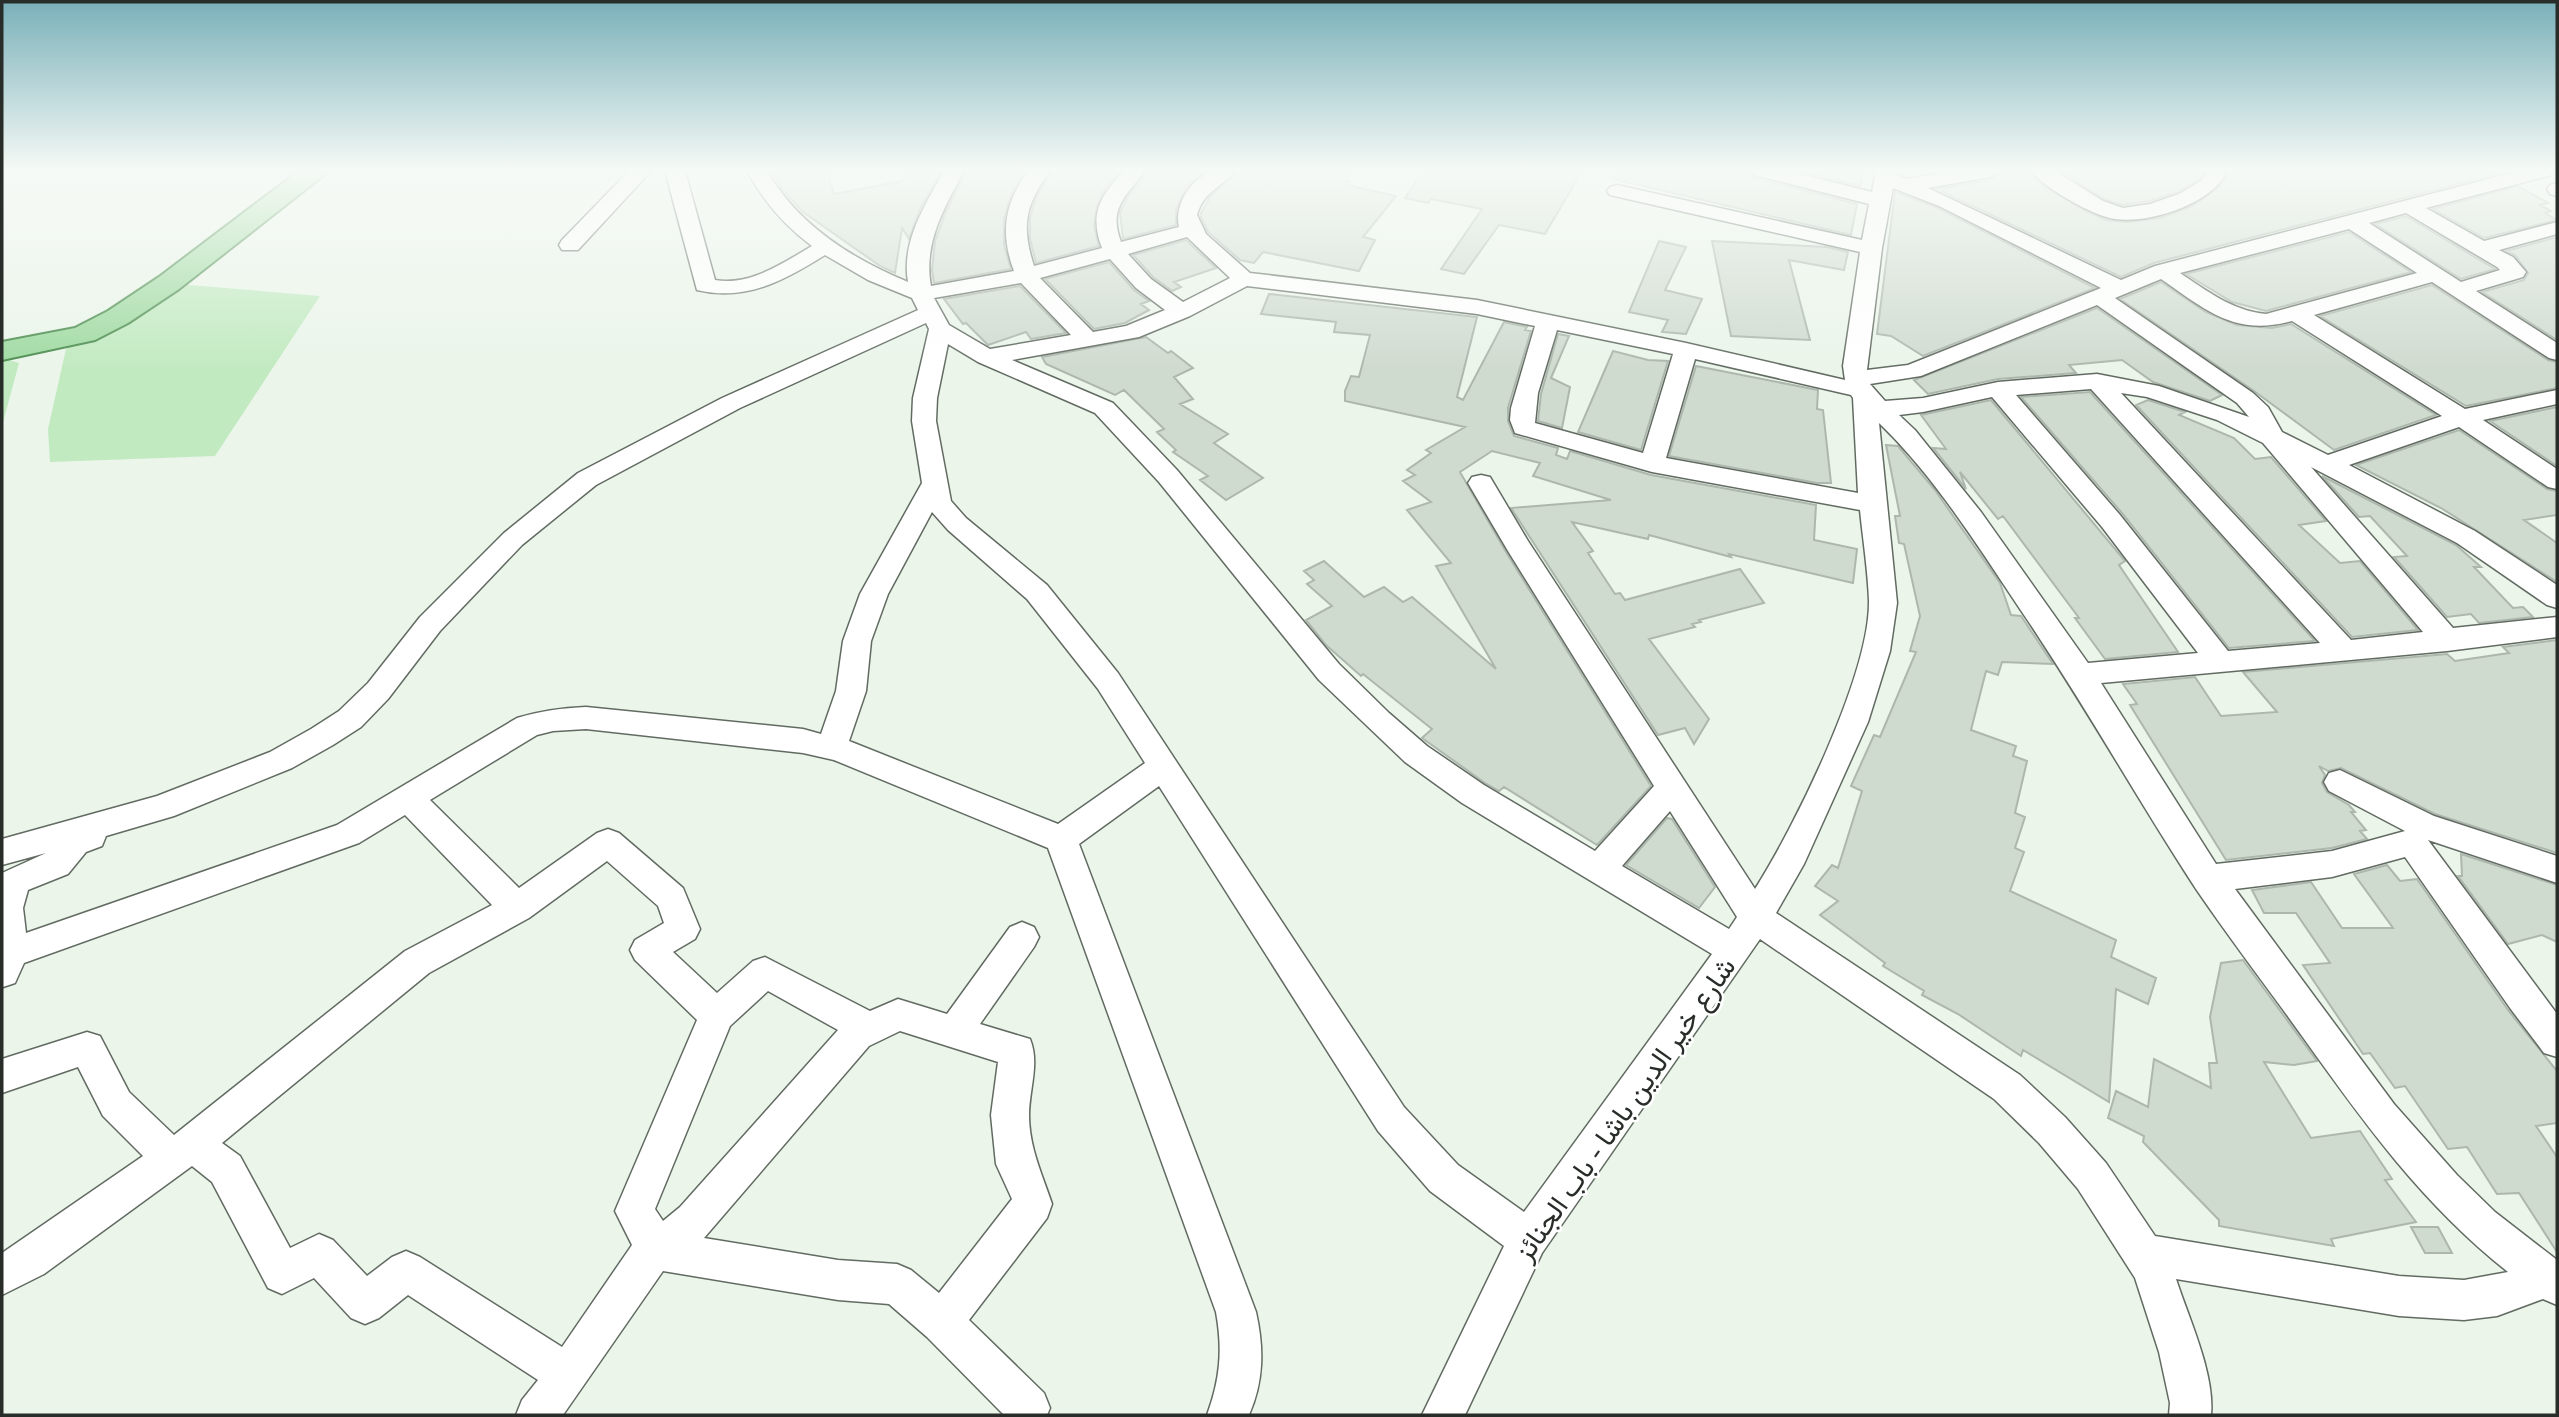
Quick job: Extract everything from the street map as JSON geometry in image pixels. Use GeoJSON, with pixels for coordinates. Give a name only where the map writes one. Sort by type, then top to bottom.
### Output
{"type":"FeatureCollection","features":[{"type":"Feature","properties":{"kind":"main road"},"geometry":{"type":"LineString","coordinates":[[2,351],[85,334],[118,317],[169,283],[230,237]]}},
{"type":"Feature","properties":{"kind":"street"},"geometry":{"type":"LineString","coordinates":[[570,245],[578,237]]}},
{"type":"Feature","properties":{"kind":"street"},"geometry":{"type":"LineString","coordinates":[[692,237],[705,285],[714,288],[766,280],[826,246]]}},
{"type":"Feature","properties":{"kind":"street"},"geometry":{"type":"LineString","coordinates":[[815,237],[930,312],[986,357],[1104,408],[1168,476],[1329,672],[1378,721],[1447,777],[1735,950]]}},
{"type":"Feature","properties":{"kind":"street"},"geometry":{"type":"LineString","coordinates":[[923,237],[916,265],[930,312],[924,421],[938,503],[957,524],[1037,592],[1093,661],[1164,766],[1391,1119],[1444,1178],[1528,1239]]}},
{"type":"Feature","properties":{"kind":"street"},"geometry":{"type":"LineString","coordinates":[[1016,237],[1027,275],[1050,303],[1089,340]]}},
{"type":"Feature","properties":{"kind":"street"},"geometry":{"type":"LineString","coordinates":[[1107,237],[1112,250],[1147,289],[1182,311]]}},
{"type":"Feature","properties":{"kind":"street"},"geometry":{"type":"LineString","coordinates":[[2,852],[124,819],[206,791],[281,761],[349,719],[378,691],[430,624],[487,565],[513,539],[587,479],[731,402],[930,312],[1027,275],[1162,237]]}},
{"type":"Feature","properties":{"kind":"street"},"geometry":{"type":"LineString","coordinates":[[1198,237],[1244,279]]}},
{"type":"Feature","properties":{"kind":"street"},"geometry":{"type":"LineString","coordinates":[[1826,237],[1871,247]]}},
{"type":"Feature","properties":{"kind":"street","name":"شارع خير الدين باشا - باب الجنائز"},"geometry":{"type":"LineString","coordinates":[[1443,1415],[1528,1239],[1735,950],[1788,864],[1814,813],[1853,722],[1876,651],[1883,603],[1872,504],[1865,394],[1855,366],[1873,237]]}},
{"type":"Feature","properties":{"kind":"street"},"geometry":{"type":"LineString","coordinates":[[2005,237],[2109,292],[2245,398],[2259,412],[2272,438],[2447,641]]}},
{"type":"Feature","properties":{"kind":"street"},"geometry":{"type":"LineString","coordinates":[[1865,394],[1913,371],[2163,271],[2294,237]]}},
{"type":"Feature","properties":{"kind":"street"},"geometry":{"type":"LineString","coordinates":[[2376,237],[2557,353]]}},
{"type":"Feature","properties":{"kind":"street"},"geometry":{"type":"LineString","coordinates":[[2457,290],[2515,272],[2510,265],[2462,237]]}},
{"type":"Feature","properties":{"kind":"street"},"geometry":{"type":"LineString","coordinates":[[2481,248],[2522,237]]}},
{"type":"Feature","properties":{"kind":"street"},"geometry":{"type":"LineString","coordinates":[[2163,271],[2225,312],[2244,319],[2267,321],[2434,275]]}},
{"type":"Feature","properties":{"kind":"street"},"geometry":{"type":"LineString","coordinates":[[986,357],[1131,332],[1182,311],[1244,279],[1477,307],[1547,324],[1686,350],[1865,394],[1923,405],[1998,389],[2097,381],[2130,386],[2226,415],[2327,464],[2444,524],[2557,598]]}},
{"type":"Feature","properties":{"kind":"street"},"geometry":{"type":"LineString","coordinates":[[2295,313],[2511,448],[2557,481]]}},
{"type":"Feature","properties":{"kind":"street"},"geometry":{"type":"LineString","coordinates":[[1547,324],[1525,399],[1521,424],[1524,428],[1652,464],[1872,504]]}},
{"type":"Feature","properties":{"kind":"street"},"geometry":{"type":"LineString","coordinates":[[1652,464],[1686,350]]}},
{"type":"Feature","properties":{"kind":"street"},"geometry":{"type":"LineString","coordinates":[[2097,381],[2344,651]]}},
{"type":"Feature","properties":{"kind":"street"},"geometry":{"type":"LineString","coordinates":[[1998,389],[2112,521],[2221,662]]}},
{"type":"Feature","properties":{"kind":"street"},"geometry":{"type":"LineString","coordinates":[[1865,394],[1906,435],[1972,518],[2080,674],[2208,880],[2319,1033],[2412,1154],[2481,1226],[2552,1282]]}},
{"type":"Feature","properties":{"kind":"street"},"geometry":{"type":"LineString","coordinates":[[2327,464],[2460,418],[2557,397]]}},
{"type":"Feature","properties":{"kind":"street"},"geometry":{"type":"LineString","coordinates":[[1481,483],[1517,545],[1755,917],[2007,1087],[2052,1130],[2092,1176],[2152,1269],[2180,1352],[2191,1403],[2190,1415]]}},
{"type":"Feature","properties":{"kind":"street"},"geometry":{"type":"LineString","coordinates":[[832,747],[851,691],[857,641],[874,593],[933,484]]}},
{"type":"Feature","properties":{"kind":"street"},"geometry":{"type":"LineString","coordinates":[[2080,674],[2447,641],[2557,627]]}},
{"type":"Feature","properties":{"kind":"street"},"geometry":{"type":"LineString","coordinates":[[124,819],[125,827],[75,842],[56,864],[13,881],[6,908],[5,961],[348,834],[528,726],[552,720],[586,718],[803,741],[832,747],[1061,839],[1236,1312],[1243,1360],[1241,1382],[1228,1415]]}},
{"type":"Feature","properties":{"kind":"street"},"geometry":{"type":"LineString","coordinates":[[1061,839],[1164,766]]}},
{"type":"Feature","properties":{"kind":"street"},"geometry":{"type":"LineString","coordinates":[[2340,782],[2417,833],[2557,869]]}},
{"type":"Feature","properties":{"kind":"street"},"geometry":{"type":"LineString","coordinates":[[1599,869],[1672,787]]}},
{"type":"Feature","properties":{"kind":"street"},"geometry":{"type":"LineString","coordinates":[[410,799],[517,908]]}},
{"type":"Feature","properties":{"kind":"street"},"geometry":{"type":"LineString","coordinates":[[2208,880],[2332,863],[2417,833]]}},
{"type":"Feature","properties":{"kind":"street"},"geometry":{"type":"LineString","coordinates":[[2417,833],[2536,1017],[2557,1041]]}},
{"type":"Feature","properties":{"kind":"street"},"geometry":{"type":"LineString","coordinates":[[2,1275],[30,1260],[182,1151],[417,962],[517,908],[608,842],[671,898],[683,929],[647,950],[717,1016]]}},
{"type":"Feature","properties":{"kind":"street"},"geometry":{"type":"LineString","coordinates":[[954,1032],[1022,937]]}},
{"type":"Feature","properties":{"kind":"street"},"geometry":{"type":"LineString","coordinates":[[657,1250],[635,1211],[717,1016],[765,972],[870,1029]]}},
{"type":"Feature","properties":{"kind":"street"},"geometry":{"type":"LineString","coordinates":[[540,1414],[645,1261],[694,1221],[856,1035],[898,1015],[1017,1051],[1010,1115],[1015,1164],[1024,1176],[1034,1204],[942,1322]]}},
{"type":"Feature","properties":{"kind":"street"},"geometry":{"type":"LineString","coordinates":[[2,1076],[87,1048],[116,1104],[182,1151],[226,1169],[282,1274],[319,1254],[365,1304],[406,1271],[568,1375]]}},
{"type":"Feature","properties":{"kind":"street"},"geometry":{"type":"LineString","coordinates":[[657,1250],[838,1280],[897,1284],[942,1322],[1029,1408],[1025,1415]]}},
{"type":"Feature","properties":{"kind":"street"},"geometry":{"type":"LineString","coordinates":[[2143,1254],[2399,1296],[2464,1300],[2497,1296],[2552,1282]]}},
{"type":"Feature","properties":{"kind":"green space"},"geometry":{"type":"Polygon","coordinates":[[[178,284],[320,296],[215,456],[50,462],[48,429],[66,349],[178,284]]]}},
{"type":"Feature","properties":{"kind":"green space"},"geometry":{"type":"Polygon","coordinates":[[[2,358],[19,363],[2,426],[2,358]]]}},
{"type":"Feature","properties":{"kind":"building"},"geometry":{"type":"Polygon","coordinates":[[[839,237],[901,237],[895,273],[880,266],[839,237]]]}},
{"type":"Feature","properties":{"kind":"building"},"geometry":{"type":"Polygon","coordinates":[[[937,237],[1004,237],[1011,269],[934,283],[932,270],[937,237]]]}},
{"type":"Feature","properties":{"kind":"building"},"geometry":{"type":"Polygon","coordinates":[[[1097,237],[1099,246],[1036,263],[1030,239],[1097,237]]]}},
{"type":"Feature","properties":{"kind":"building"},"geometry":{"type":"Polygon","coordinates":[[[1214,237],[1364,237],[1375,240],[1359,271],[1263,252],[1254,263],[1240,260],[1214,237]]]}},
{"type":"Feature","properties":{"kind":"building"},"geometry":{"type":"Polygon","coordinates":[[[1463,237],[1490,237],[1464,274],[1441,269],[1463,237]]]}},
{"type":"Feature","properties":{"kind":"building"},"geometry":{"type":"Polygon","coordinates":[[[1889,237],[1995,237],[2095,288],[1923,356],[1891,336],[1877,334],[1889,237]]]}},
{"type":"Feature","properties":{"kind":"building"},"geometry":{"type":"Polygon","coordinates":[[[2038,237],[2253,237],[2154,263],[2121,277],[2038,237]]]}},
{"type":"Feature","properties":{"kind":"building"},"geometry":{"type":"Polygon","coordinates":[[[2329,237],[2357,237],[2411,272],[2266,311],[2232,302],[2186,274],[2329,237]]]}},
{"type":"Feature","properties":{"kind":"building"},"geometry":{"type":"Polygon","coordinates":[[[2396,237],[2441,237],[2495,269],[2461,279],[2396,237]]]}},
{"type":"Feature","properties":{"kind":"building"},"geometry":{"type":"Polygon","coordinates":[[[2557,237],[2557,340],[2482,292],[2524,280],[2528,273],[2515,255],[2506,251],[2557,237]]]}},
{"type":"Feature","properties":{"kind":"building"},"geometry":{"type":"Polygon","coordinates":[[[1186,240],[1216,268],[1174,282],[1181,287],[1172,291],[1153,277],[1133,255],[1186,240]]]}},
{"type":"Feature","properties":{"kind":"building"},"geometry":{"type":"Polygon","coordinates":[[[1659,241],[1686,247],[1665,290],[1702,299],[1686,334],[1662,332],[1668,320],[1629,312],[1659,241]]]}},
{"type":"Feature","properties":{"kind":"building"},"geometry":{"type":"Polygon","coordinates":[[[1712,241],[1827,247],[1848,252],[1844,270],[1789,260],[1810,340],[1731,336],[1712,241]]]}},
{"type":"Feature","properties":{"kind":"building"},"geometry":{"type":"Polygon","coordinates":[[[1109,262],[1134,290],[1149,301],[1141,304],[1149,310],[1125,323],[1094,329],[1045,279],[1109,262]]]}},
{"type":"Feature","properties":{"kind":"building"},"geometry":{"type":"Polygon","coordinates":[[[2161,282],[2206,312],[2237,325],[2272,328],[2291,324],[2436,415],[2334,450],[2120,299],[2161,282]]]}},
{"type":"Feature","properties":{"kind":"building"},"geometry":{"type":"Polygon","coordinates":[[[2432,285],[2548,360],[2557,362],[2557,388],[2466,406],[2320,316],[2432,285]]]}},
{"type":"Feature","properties":{"kind":"building"},"geometry":{"type":"Polygon","coordinates":[[[1020,286],[1066,333],[1031,339],[1026,332],[988,345],[966,323],[963,324],[944,299],[1020,286]]]}},
{"type":"Feature","properties":{"kind":"building"},"geometry":{"type":"Polygon","coordinates":[[[1269,294],[1477,317],[1457,397],[1463,400],[1504,322],[1527,327],[1525,330],[1531,331],[1508,408],[1508,421],[1514,436],[1558,448],[1556,455],[1567,459],[1570,451],[1651,475],[1816,505],[1814,540],[1857,549],[1853,583],[1729,554],[1731,557],[1649,535],[1648,539],[1572,522],[1593,551],[1588,553],[1615,594],[1620,593],[1625,600],[1740,569],[1764,603],[1699,620],[1701,622],[1692,624],[1695,627],[1649,639],[1709,719],[1694,744],[1685,728],[1658,735],[1511,508],[1611,500],[1533,476],[1540,463],[1492,451],[1460,472],[1506,552],[1651,786],[1597,845],[1504,787],[1499,791],[1485,783],[1422,738],[1432,729],[1363,674],[1361,676],[1326,645],[1306,620],[1332,606],[1307,584],[1314,580],[1304,571],[1324,561],[1364,597],[1384,587],[1403,602],[1412,597],[1496,669],[1436,566],[1451,563],[1407,510],[1431,502],[1403,481],[1415,475],[1407,470],[1431,453],[1426,450],[1465,427],[1345,401],[1345,391],[1351,376],[1359,377],[1370,335],[1334,332],[1336,322],[1261,314],[1269,294]]]}},
{"type":"Feature","properties":{"kind":"building"},"geometry":{"type":"Polygon","coordinates":[[[2097,308],[2222,395],[2210,401],[2153,382],[2122,360],[2069,365],[2076,373],[1998,379],[1928,394],[1914,380],[2097,308]]]}},
{"type":"Feature","properties":{"kind":"building"},"geometry":{"type":"Polygon","coordinates":[[[1558,334],[1569,336],[1551,378],[1570,387],[1562,428],[1538,421],[1541,394],[1558,334]]]}},
{"type":"Feature","properties":{"kind":"building"},"geometry":{"type":"Polygon","coordinates":[[[1146,337],[1193,368],[1174,377],[1193,399],[1180,404],[1228,434],[1214,443],[1263,478],[1226,500],[1200,480],[1208,476],[1173,452],[1176,450],[1157,432],[1164,429],[1124,390],[1115,395],[1046,364],[1042,357],[1146,337]]]}},
{"type":"Feature","properties":{"kind":"building"},"geometry":{"type":"Polygon","coordinates":[[[1613,351],[1648,360],[1668,361],[1641,450],[1578,432],[1613,351]]]}},
{"type":"Feature","properties":{"kind":"building"},"geometry":{"type":"Polygon","coordinates":[[[1696,366],[1818,390],[1817,409],[1823,410],[1831,483],[1817,483],[1669,456],[1696,366]]]}},
{"type":"Feature","properties":{"kind":"building"},"geometry":{"type":"Polygon","coordinates":[[[2090,392],[2315,641],[2229,648],[2122,513],[2021,397],[2090,392]]]}},
{"type":"Feature","properties":{"kind":"building"},"geometry":{"type":"Polygon","coordinates":[[[1991,400],[2125,561],[2119,565],[2178,652],[2105,659],[2075,618],[2079,618],[2003,516],[1998,519],[1960,472],[1966,489],[1933,448],[1946,449],[1921,415],[1991,400]]]}},
{"type":"Feature","properties":{"kind":"building"},"geometry":{"type":"Polygon","coordinates":[[[2148,400],[2185,412],[2179,415],[2234,438],[2255,459],[2271,457],[2326,521],[2299,525],[2340,563],[2360,561],[2418,630],[2352,637],[2136,405],[2148,400]]]}},
{"type":"Feature","properties":{"kind":"building"},"geometry":{"type":"Polygon","coordinates":[[[2557,407],[2557,466],[2490,421],[2557,407]]]}},
{"type":"Feature","properties":{"kind":"building"},"geometry":{"type":"Polygon","coordinates":[[[2459,430],[2547,489],[2557,491],[2557,515],[2524,520],[2557,543],[2557,582],[2441,508],[2356,465],[2459,430]]]}},
{"type":"Feature","properties":{"kind":"building"},"geometry":{"type":"Polygon","coordinates":[[[1886,445],[1898,446],[1935,490],[2000,583],[2011,615],[2021,616],[2053,664],[2002,662],[1998,675],[1986,671],[1971,730],[2016,746],[2013,756],[2027,761],[2015,813],[2025,817],[2015,848],[2024,852],[2010,891],[2116,940],[2111,957],[2156,978],[2148,1004],[2116,989],[2109,1102],[2023,1050],[2021,1056],[1958,1014],[1922,995],[1924,991],[1883,966],[1885,963],[1820,915],[1838,901],[1815,886],[1832,865],[1838,868],[1862,791],[1851,786],[1874,735],[1880,737],[1916,652],[1910,651],[1920,616],[1904,544],[1899,543],[1895,516],[1900,516],[1886,445]]]}},
{"type":"Feature","properties":{"kind":"building"},"geometry":{"type":"Polygon","coordinates":[[[2322,476],[2456,545],[2481,567],[2474,567],[2513,608],[2523,607],[2533,617],[2479,623],[2471,614],[2447,617],[2394,557],[2407,556],[2370,516],[2359,517],[2322,476]]]}},
{"type":"Feature","properties":{"kind":"building"},"geometry":{"type":"Polygon","coordinates":[[[2557,640],[2557,853],[2435,814],[2341,768],[2328,771],[2319,766],[2325,775],[2322,783],[2327,792],[2349,805],[2355,812],[2351,812],[2366,830],[2360,831],[2367,839],[2332,848],[2226,860],[2130,705],[2137,704],[2123,684],[2195,677],[2221,716],[2277,712],[2243,672],[2447,654],[2455,661],[2509,653],[2503,647],[2557,640]]]}},
{"type":"Feature","properties":{"kind":"building"},"geometry":{"type":"Polygon","coordinates":[[[1667,818],[1672,819],[1715,887],[1699,908],[1626,865],[1667,818]]]}},
{"type":"Feature","properties":{"kind":"building"},"geometry":{"type":"Polygon","coordinates":[[[2461,854],[2557,885],[2557,942],[2542,935],[2508,944],[2458,876],[2462,876],[2461,854]]]}},
{"type":"Feature","properties":{"kind":"building"},"geometry":{"type":"Polygon","coordinates":[[[2387,865],[2400,881],[2417,879],[2508,1010],[2557,1071],[2557,1123],[2536,1126],[2557,1157],[2557,1252],[2519,1193],[2497,1194],[2467,1147],[2448,1149],[2405,1086],[2395,1088],[2370,1053],[2363,1054],[2303,965],[2330,963],[2296,913],[2264,913],[2252,890],[2311,882],[2342,928],[2393,928],[2354,874],[2387,865]]]}},
{"type":"Feature","properties":{"kind":"building"},"geometry":{"type":"Polygon","coordinates":[[[2243,960],[2317,1061],[2294,1065],[2264,1062],[2311,1138],[2360,1131],[2392,1179],[2385,1180],[2416,1222],[2331,1239],[2334,1246],[2219,1226],[2219,1220],[2143,1142],[2144,1136],[2108,1118],[2116,1091],[2148,1107],[2154,1059],[2211,1088],[2209,1063],[2217,1063],[2210,1017],[2221,963],[2243,960]]]}},
{"type":"Feature","properties":{"kind":"building"},"geometry":{"type":"Polygon","coordinates":[[[2411,1227],[2438,1227],[2452,1253],[2425,1253],[2411,1227]]]}}]}
